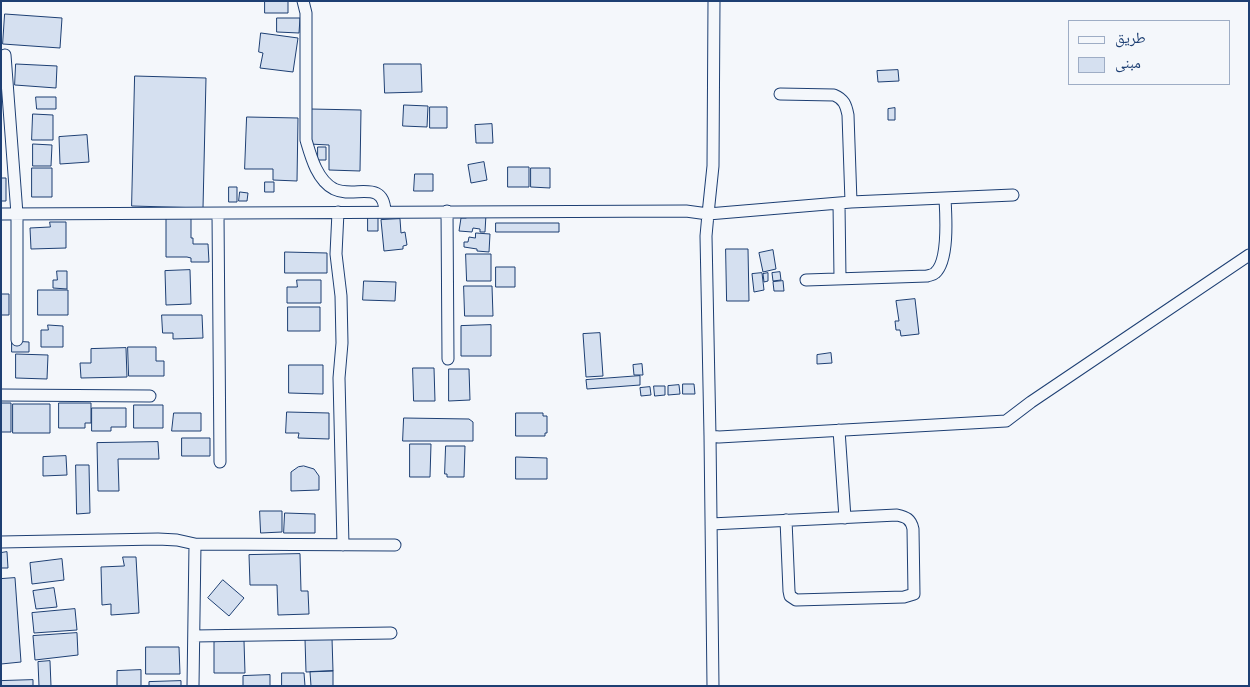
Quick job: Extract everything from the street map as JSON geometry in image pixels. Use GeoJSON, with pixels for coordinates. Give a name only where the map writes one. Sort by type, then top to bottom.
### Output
{"type":"FeatureCollection","features":[{"type":"Feature","properties":{"kind":"street"},"geometry":{"type":"LineString","coordinates":[[303,1],[306,13],[306,140],[310,156],[324,181],[332,188],[340,191],[376,192],[385,201],[385,212]]}},
{"type":"Feature","properties":{"kind":"street"},"geometry":{"type":"LineString","coordinates":[[713,686],[706,254],[713,166],[714,1]]}},
{"type":"Feature","properties":{"kind":"street"},"geometry":{"type":"LineString","coordinates":[[5,56],[17,214],[17,340]]}},
{"type":"Feature","properties":{"kind":"street"},"geometry":{"type":"LineString","coordinates":[[780,94],[834,95],[842,98],[848,116],[851,202]]}},
{"type":"Feature","properties":{"kind":"street"},"geometry":{"type":"LineString","coordinates":[[1,214],[447,211],[686,211],[708,214],[851,202],[1013,195]]}},
{"type":"Feature","properties":{"kind":"street"},"geometry":{"type":"LineString","coordinates":[[806,280],[927,276],[935,273],[940,266],[945,243],[945,199]]}},
{"type":"Feature","properties":{"kind":"street"},"geometry":{"type":"LineString","coordinates":[[838,204],[840,278]]}},
{"type":"Feature","properties":{"kind":"street"},"geometry":{"type":"LineString","coordinates":[[447,211],[448,359]]}},
{"type":"Feature","properties":{"kind":"street"},"geometry":{"type":"LineString","coordinates":[[338,212],[336,254],[341,296],[342,343],[339,387],[343,546]]}},
{"type":"Feature","properties":{"kind":"street"},"geometry":{"type":"LineString","coordinates":[[218,214],[220,462]]}},
{"type":"Feature","properties":{"kind":"street"},"geometry":{"type":"LineString","coordinates":[[710,436],[1006,421],[1031,402],[1249,255]]}},
{"type":"Feature","properties":{"kind":"street"},"geometry":{"type":"LineString","coordinates":[[1,395],[150,396]]}},
{"type":"Feature","properties":{"kind":"street"},"geometry":{"type":"LineString","coordinates":[[839,430],[845,518]]}},
{"type":"Feature","properties":{"kind":"street"},"geometry":{"type":"LineString","coordinates":[[711,524],[786,520],[905,517],[912,523],[913,529],[914,594],[904,597],[796,600],[790,596],[789,591],[786,520]]}},
{"type":"Feature","properties":{"kind":"street"},"geometry":{"type":"LineString","coordinates":[[1,542],[158,539],[177,540],[195,544],[395,545]]}},
{"type":"Feature","properties":{"kind":"street"},"geometry":{"type":"LineString","coordinates":[[194,686],[195,544]]}},
{"type":"Feature","properties":{"kind":"street"},"geometry":{"type":"LineString","coordinates":[[194,636],[391,634]]}},
{"type":"Feature","properties":{"kind":"building"},"geometry":{"type":"Polygon","coordinates":[[[265,1],[288,1],[288,13],[265,13],[265,1]]]}},
{"type":"Feature","properties":{"kind":"building"},"geometry":{"type":"Polygon","coordinates":[[[5,14],[62,18],[60,48],[3,44],[5,14]]]}},
{"type":"Feature","properties":{"kind":"building"},"geometry":{"type":"Polygon","coordinates":[[[277,18],[300,18],[299,33],[277,32],[277,18]]]}},
{"type":"Feature","properties":{"kind":"building"},"geometry":{"type":"Polygon","coordinates":[[[261,33],[298,38],[293,72],[260,68],[263,53],[259,52],[261,33]]]}},
{"type":"Feature","properties":{"kind":"building"},"geometry":{"type":"Polygon","coordinates":[[[16,64],[57,66],[56,88],[15,85],[16,64]]]}},
{"type":"Feature","properties":{"kind":"building"},"geometry":{"type":"Polygon","coordinates":[[[384,64],[421,64],[422,92],[385,93],[384,64]]]}},
{"type":"Feature","properties":{"kind":"building"},"geometry":{"type":"Polygon","coordinates":[[[898,70],[899,81],[878,82],[877,71],[898,70]]]}},
{"type":"Feature","properties":{"kind":"building"},"geometry":{"type":"Polygon","coordinates":[[[135,76],[206,78],[203,208],[132,206],[135,76]]]}},
{"type":"Feature","properties":{"kind":"building"},"geometry":{"type":"Polygon","coordinates":[[[36,97],[56,97],[56,109],[37,109],[36,97]]]}},
{"type":"Feature","properties":{"kind":"building"},"geometry":{"type":"Polygon","coordinates":[[[404,105],[428,106],[427,127],[403,126],[404,105]]]}},
{"type":"Feature","properties":{"kind":"building"},"geometry":{"type":"Polygon","coordinates":[[[430,107],[447,107],[447,128],[430,128],[430,107]]]}},
{"type":"Feature","properties":{"kind":"building"},"geometry":{"type":"Polygon","coordinates":[[[895,108],[895,120],[888,120],[888,109],[895,108]]]}},
{"type":"Feature","properties":{"kind":"building"},"geometry":{"type":"Polygon","coordinates":[[[310,109],[361,110],[360,171],[329,170],[329,145],[309,144],[310,109]]]}},
{"type":"Feature","properties":{"kind":"building"},"geometry":{"type":"Polygon","coordinates":[[[33,114],[53,115],[53,140],[32,140],[33,114]]]}},
{"type":"Feature","properties":{"kind":"building"},"geometry":{"type":"Polygon","coordinates":[[[247,117],[298,118],[297,181],[273,180],[273,169],[245,169],[247,117]]]}},
{"type":"Feature","properties":{"kind":"building"},"geometry":{"type":"Polygon","coordinates":[[[492,124],[493,143],[476,143],[475,125],[492,124]]]}},
{"type":"Feature","properties":{"kind":"building"},"geometry":{"type":"Polygon","coordinates":[[[87,135],[89,162],[60,164],[59,137],[87,135]]]}},
{"type":"Feature","properties":{"kind":"building"},"geometry":{"type":"Polygon","coordinates":[[[33,144],[52,145],[51,166],[33,166],[33,144]]]}},
{"type":"Feature","properties":{"kind":"building"},"geometry":{"type":"Polygon","coordinates":[[[318,147],[326,147],[326,160],[318,160],[318,147]]]}},
{"type":"Feature","properties":{"kind":"building"},"geometry":{"type":"Polygon","coordinates":[[[484,162],[487,180],[471,183],[468,165],[484,162]]]}},
{"type":"Feature","properties":{"kind":"building"},"geometry":{"type":"Polygon","coordinates":[[[508,167],[529,167],[529,187],[508,187],[508,167]]]}},
{"type":"Feature","properties":{"kind":"building"},"geometry":{"type":"Polygon","coordinates":[[[32,168],[52,168],[52,197],[32,197],[32,168]]]}},
{"type":"Feature","properties":{"kind":"building"},"geometry":{"type":"Polygon","coordinates":[[[531,168],[550,168],[550,188],[531,187],[531,168]]]}},
{"type":"Feature","properties":{"kind":"building"},"geometry":{"type":"Polygon","coordinates":[[[415,174],[433,174],[433,191],[414,191],[415,174]]]}},
{"type":"Feature","properties":{"kind":"building"},"geometry":{"type":"Polygon","coordinates":[[[1,178],[6,178],[6,201],[1,201],[1,178]]]}},
{"type":"Feature","properties":{"kind":"building"},"geometry":{"type":"Polygon","coordinates":[[[265,182],[274,182],[274,192],[265,192],[265,182]]]}},
{"type":"Feature","properties":{"kind":"building"},"geometry":{"type":"Polygon","coordinates":[[[229,187],[237,187],[237,202],[229,202],[229,187]]]}},
{"type":"Feature","properties":{"kind":"building"},"geometry":{"type":"Polygon","coordinates":[[[240,192],[248,193],[247,201],[239,201],[240,192]]]}},
{"type":"Feature","properties":{"kind":"building"},"geometry":{"type":"Polygon","coordinates":[[[466,214],[486,214],[485,232],[480,232],[480,229],[473,228],[472,232],[459,231],[461,218],[466,218],[466,214]]]}},
{"type":"Feature","properties":{"kind":"building"},"geometry":{"type":"Polygon","coordinates":[[[191,217],[191,238],[193,238],[193,244],[208,244],[209,262],[191,262],[191,258],[187,257],[166,257],[166,218],[191,217]]]}},
{"type":"Feature","properties":{"kind":"building"},"geometry":{"type":"Polygon","coordinates":[[[368,217],[378,217],[378,231],[368,231],[368,217]]]}},
{"type":"Feature","properties":{"kind":"building"},"geometry":{"type":"Polygon","coordinates":[[[400,219],[401,233],[405,232],[407,245],[403,246],[403,249],[384,251],[381,220],[400,219]]]}},
{"type":"Feature","properties":{"kind":"building"},"geometry":{"type":"Polygon","coordinates":[[[50,222],[66,222],[66,248],[31,249],[30,228],[50,227],[50,222]]]}},
{"type":"Feature","properties":{"kind":"building"},"geometry":{"type":"Polygon","coordinates":[[[496,223],[559,223],[559,232],[496,232],[496,223]]]}},
{"type":"Feature","properties":{"kind":"building"},"geometry":{"type":"Polygon","coordinates":[[[476,233],[490,234],[489,252],[464,247],[464,242],[468,242],[469,237],[475,238],[476,233]]]}},
{"type":"Feature","properties":{"kind":"building"},"geometry":{"type":"Polygon","coordinates":[[[726,249],[748,249],[749,301],[727,301],[726,249]]]}},
{"type":"Feature","properties":{"kind":"building"},"geometry":{"type":"Polygon","coordinates":[[[773,250],[776,269],[763,272],[759,253],[773,250]]]}},
{"type":"Feature","properties":{"kind":"building"},"geometry":{"type":"Polygon","coordinates":[[[285,252],[327,253],[327,273],[285,273],[285,252]]]}},
{"type":"Feature","properties":{"kind":"building"},"geometry":{"type":"Polygon","coordinates":[[[466,254],[491,254],[491,281],[467,281],[466,254]]]}},
{"type":"Feature","properties":{"kind":"building"},"geometry":{"type":"Polygon","coordinates":[[[496,267],[515,267],[515,287],[496,287],[496,267]]]}},
{"type":"Feature","properties":{"kind":"building"},"geometry":{"type":"Polygon","coordinates":[[[190,270],[191,304],[166,305],[165,271],[190,270]]]}},
{"type":"Feature","properties":{"kind":"building"},"geometry":{"type":"Polygon","coordinates":[[[57,271],[67,271],[67,289],[53,288],[53,280],[57,280],[57,271]]]}},
{"type":"Feature","properties":{"kind":"building"},"geometry":{"type":"Polygon","coordinates":[[[780,272],[781,280],[773,281],[772,273],[780,272]]]}},
{"type":"Feature","properties":{"kind":"building"},"geometry":{"type":"Polygon","coordinates":[[[762,273],[764,290],[754,292],[752,274],[762,273]]]}},
{"type":"Feature","properties":{"kind":"building"},"geometry":{"type":"Polygon","coordinates":[[[768,273],[768,281],[764,282],[763,274],[768,273]]]}},
{"type":"Feature","properties":{"kind":"building"},"geometry":{"type":"Polygon","coordinates":[[[297,280],[321,280],[321,303],[287,303],[287,287],[297,287],[297,280]]]}},
{"type":"Feature","properties":{"kind":"building"},"geometry":{"type":"Polygon","coordinates":[[[364,281],[396,282],[395,301],[363,300],[364,281]]]}},
{"type":"Feature","properties":{"kind":"building"},"geometry":{"type":"Polygon","coordinates":[[[783,281],[784,291],[774,291],[773,282],[783,281]]]}},
{"type":"Feature","properties":{"kind":"building"},"geometry":{"type":"Polygon","coordinates":[[[464,286],[492,286],[493,316],[465,316],[464,286]]]}},
{"type":"Feature","properties":{"kind":"building"},"geometry":{"type":"Polygon","coordinates":[[[38,290],[68,290],[68,315],[38,315],[38,290]]]}},
{"type":"Feature","properties":{"kind":"building"},"geometry":{"type":"Polygon","coordinates":[[[1,294],[9,294],[9,315],[1,315],[1,294]]]}},
{"type":"Feature","properties":{"kind":"building"},"geometry":{"type":"Polygon","coordinates":[[[915,299],[919,334],[901,336],[900,330],[896,330],[895,321],[899,321],[896,301],[915,299]]]}},
{"type":"Feature","properties":{"kind":"building"},"geometry":{"type":"Polygon","coordinates":[[[288,307],[320,307],[320,331],[288,331],[288,307]]]}},
{"type":"Feature","properties":{"kind":"building"},"geometry":{"type":"Polygon","coordinates":[[[162,315],[202,315],[203,338],[173,339],[173,333],[163,333],[162,315]]]}},
{"type":"Feature","properties":{"kind":"building"},"geometry":{"type":"Polygon","coordinates":[[[48,325],[63,326],[63,347],[41,347],[41,330],[48,330],[48,325]]]}},
{"type":"Feature","properties":{"kind":"building"},"geometry":{"type":"Polygon","coordinates":[[[491,325],[491,356],[461,356],[461,326],[491,325]]]}},
{"type":"Feature","properties":{"kind":"building"},"geometry":{"type":"Polygon","coordinates":[[[600,333],[603,376],[586,377],[583,334],[600,333]]]}},
{"type":"Feature","properties":{"kind":"building"},"geometry":{"type":"Polygon","coordinates":[[[12,341],[29,342],[29,352],[12,352],[12,341]]]}},
{"type":"Feature","properties":{"kind":"building"},"geometry":{"type":"Polygon","coordinates":[[[128,347],[156,347],[156,361],[164,361],[164,376],[129,376],[128,347]]]}},
{"type":"Feature","properties":{"kind":"building"},"geometry":{"type":"Polygon","coordinates":[[[126,348],[127,377],[81,378],[80,363],[91,363],[91,349],[126,348]]]}},
{"type":"Feature","properties":{"kind":"building"},"geometry":{"type":"Polygon","coordinates":[[[831,353],[832,363],[817,364],[817,355],[831,353]]]}},
{"type":"Feature","properties":{"kind":"building"},"geometry":{"type":"Polygon","coordinates":[[[16,354],[48,355],[47,379],[16,378],[16,354]]]}},
{"type":"Feature","properties":{"kind":"building"},"geometry":{"type":"Polygon","coordinates":[[[642,364],[643,375],[634,375],[633,365],[642,364]]]}},
{"type":"Feature","properties":{"kind":"building"},"geometry":{"type":"Polygon","coordinates":[[[289,365],[323,365],[323,394],[289,393],[289,365]]]}},
{"type":"Feature","properties":{"kind":"building"},"geometry":{"type":"Polygon","coordinates":[[[413,368],[434,368],[435,401],[414,401],[413,368]]]}},
{"type":"Feature","properties":{"kind":"building"},"geometry":{"type":"Polygon","coordinates":[[[449,369],[469,369],[470,400],[449,401],[449,369]]]}},
{"type":"Feature","properties":{"kind":"building"},"geometry":{"type":"Polygon","coordinates":[[[640,376],[640,385],[587,389],[586,380],[640,376]]]}},
{"type":"Feature","properties":{"kind":"building"},"geometry":{"type":"Polygon","coordinates":[[[683,384],[694,384],[695,394],[683,394],[683,384]]]}},
{"type":"Feature","properties":{"kind":"building"},"geometry":{"type":"Polygon","coordinates":[[[679,385],[680,394],[668,395],[668,386],[679,385]]]}},
{"type":"Feature","properties":{"kind":"building"},"geometry":{"type":"Polygon","coordinates":[[[654,386],[665,386],[665,395],[655,396],[654,386]]]}},
{"type":"Feature","properties":{"kind":"building"},"geometry":{"type":"Polygon","coordinates":[[[650,387],[651,395],[641,396],[640,388],[650,387]]]}},
{"type":"Feature","properties":{"kind":"building"},"geometry":{"type":"Polygon","coordinates":[[[1,403],[11,403],[11,432],[1,432],[1,403]]]}},
{"type":"Feature","properties":{"kind":"building"},"geometry":{"type":"Polygon","coordinates":[[[59,403],[91,403],[91,423],[85,423],[85,428],[59,428],[59,403]]]}},
{"type":"Feature","properties":{"kind":"building"},"geometry":{"type":"Polygon","coordinates":[[[13,404],[50,404],[50,433],[13,433],[13,404]]]}},
{"type":"Feature","properties":{"kind":"building"},"geometry":{"type":"Polygon","coordinates":[[[134,405],[163,405],[163,428],[134,428],[134,405]]]}},
{"type":"Feature","properties":{"kind":"building"},"geometry":{"type":"Polygon","coordinates":[[[92,408],[126,408],[126,427],[111,427],[111,431],[92,431],[92,408]]]}},
{"type":"Feature","properties":{"kind":"building"},"geometry":{"type":"Polygon","coordinates":[[[287,412],[329,413],[329,439],[298,438],[299,433],[286,433],[287,412]]]}},
{"type":"Feature","properties":{"kind":"building"},"geometry":{"type":"Polygon","coordinates":[[[174,413],[201,413],[201,431],[172,431],[174,413]]]}},
{"type":"Feature","properties":{"kind":"building"},"geometry":{"type":"Polygon","coordinates":[[[516,413],[543,413],[543,416],[547,416],[547,433],[545,433],[545,436],[516,436],[516,413]]]}},
{"type":"Feature","properties":{"kind":"building"},"geometry":{"type":"Polygon","coordinates":[[[404,418],[469,419],[473,422],[473,441],[403,441],[404,418]]]}},
{"type":"Feature","properties":{"kind":"building"},"geometry":{"type":"Polygon","coordinates":[[[182,438],[210,438],[210,456],[182,456],[182,438]]]}},
{"type":"Feature","properties":{"kind":"building"},"geometry":{"type":"Polygon","coordinates":[[[158,442],[159,459],[118,459],[119,491],[98,491],[97,443],[158,442]]]}},
{"type":"Feature","properties":{"kind":"building"},"geometry":{"type":"Polygon","coordinates":[[[410,444],[431,444],[430,477],[410,477],[410,444]]]}},
{"type":"Feature","properties":{"kind":"building"},"geometry":{"type":"Polygon","coordinates":[[[446,446],[465,446],[464,477],[447,477],[447,474],[445,474],[446,446]]]}},
{"type":"Feature","properties":{"kind":"building"},"geometry":{"type":"Polygon","coordinates":[[[66,456],[67,475],[43,476],[43,457],[66,456]]]}},
{"type":"Feature","properties":{"kind":"building"},"geometry":{"type":"Polygon","coordinates":[[[516,457],[547,458],[547,479],[516,479],[516,457]]]}},
{"type":"Feature","properties":{"kind":"building"},"geometry":{"type":"Polygon","coordinates":[[[76,465],[89,465],[90,513],[77,514],[76,465]]]}},
{"type":"Feature","properties":{"kind":"building"},"geometry":{"type":"Polygon","coordinates":[[[304,466],[314,469],[319,476],[319,490],[291,491],[291,472],[298,467],[304,466]]]}},
{"type":"Feature","properties":{"kind":"building"},"geometry":{"type":"Polygon","coordinates":[[[260,511],[282,511],[282,532],[261,533],[260,511]]]}},
{"type":"Feature","properties":{"kind":"building"},"geometry":{"type":"Polygon","coordinates":[[[285,513],[315,514],[315,533],[284,533],[285,513]]]}},
{"type":"Feature","properties":{"kind":"building"},"geometry":{"type":"Polygon","coordinates":[[[7,552],[8,568],[1,568],[1,553],[7,552]]]}},
{"type":"Feature","properties":{"kind":"building"},"geometry":{"type":"Polygon","coordinates":[[[300,554],[301,591],[308,591],[309,614],[278,615],[277,585],[250,585],[249,555],[300,554]]]}},
{"type":"Feature","properties":{"kind":"building"},"geometry":{"type":"Polygon","coordinates":[[[123,557],[136,557],[139,613],[111,615],[111,604],[102,605],[101,567],[124,566],[123,557]]]}},
{"type":"Feature","properties":{"kind":"building"},"geometry":{"type":"Polygon","coordinates":[[[62,559],[64,580],[32,584],[30,563],[62,559]]]}},
{"type":"Feature","properties":{"kind":"building"},"geometry":{"type":"Polygon","coordinates":[[[15,578],[21,662],[1,664],[1,579],[15,578]]]}},
{"type":"Feature","properties":{"kind":"building"},"geometry":{"type":"Polygon","coordinates":[[[223,580],[244,598],[229,616],[208,598],[223,580]]]}},
{"type":"Feature","properties":{"kind":"building"},"geometry":{"type":"Polygon","coordinates":[[[54,588],[57,607],[36,609],[33,591],[54,588]]]}},
{"type":"Feature","properties":{"kind":"building"},"geometry":{"type":"Polygon","coordinates":[[[75,609],[77,630],[34,633],[32,613],[75,609]]]}},
{"type":"Feature","properties":{"kind":"building"},"geometry":{"type":"Polygon","coordinates":[[[77,633],[78,655],[35,660],[33,636],[77,633]]]}},
{"type":"Feature","properties":{"kind":"building"},"geometry":{"type":"Polygon","coordinates":[[[332,638],[333,671],[306,672],[305,639],[332,638]]]}},
{"type":"Feature","properties":{"kind":"building"},"geometry":{"type":"Polygon","coordinates":[[[244,641],[245,673],[214,673],[214,642],[244,641]]]}},
{"type":"Feature","properties":{"kind":"building"},"geometry":{"type":"Polygon","coordinates":[[[146,647],[179,647],[180,674],[146,674],[146,647]]]}},
{"type":"Feature","properties":{"kind":"building"},"geometry":{"type":"Polygon","coordinates":[[[50,661],[51,686],[39,686],[38,662],[50,661]]]}},
{"type":"Feature","properties":{"kind":"building"},"geometry":{"type":"Polygon","coordinates":[[[141,670],[141,686],[117,686],[117,671],[141,670]]]}},
{"type":"Feature","properties":{"kind":"building"},"geometry":{"type":"Polygon","coordinates":[[[333,671],[333,686],[311,686],[310,672],[333,671]]]}},
{"type":"Feature","properties":{"kind":"building"},"geometry":{"type":"Polygon","coordinates":[[[282,673],[304,673],[305,686],[282,686],[282,673]]]}},
{"type":"Feature","properties":{"kind":"building"},"geometry":{"type":"Polygon","coordinates":[[[270,675],[270,686],[243,686],[243,676],[270,675]]]}},
{"type":"Feature","properties":{"kind":"building"},"geometry":{"type":"Polygon","coordinates":[[[33,680],[33,686],[1,686],[1,681],[33,680]]]}},
{"type":"Feature","properties":{"kind":"building"},"geometry":{"type":"Polygon","coordinates":[[[181,681],[181,686],[149,686],[149,682],[181,681]]]}}]}
